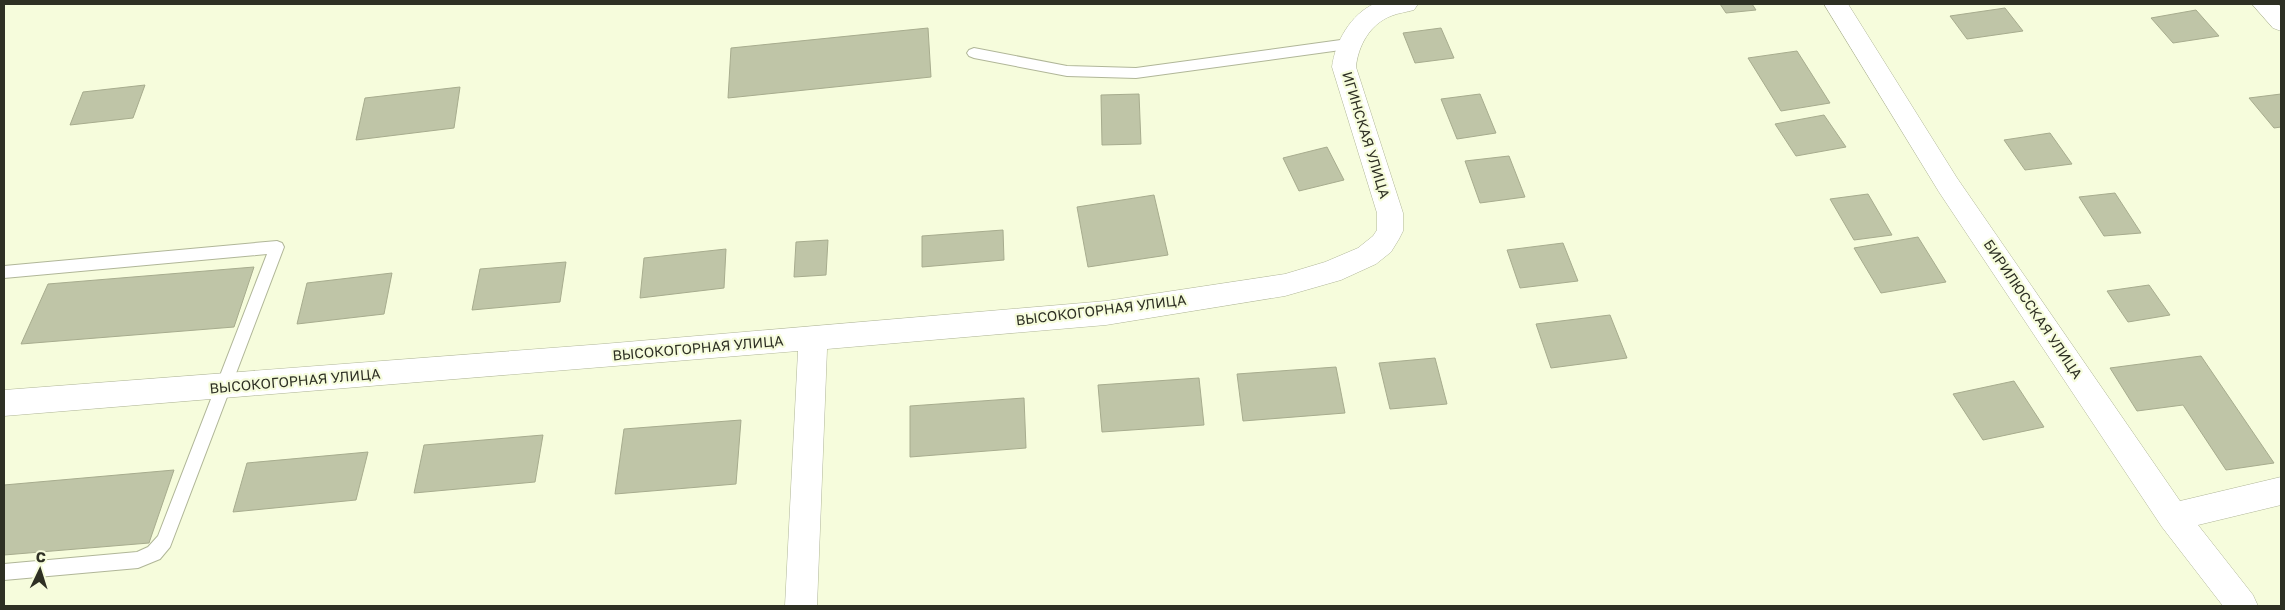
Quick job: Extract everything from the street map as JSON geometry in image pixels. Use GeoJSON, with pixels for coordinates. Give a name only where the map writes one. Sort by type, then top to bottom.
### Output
{"type":"FeatureCollection","features":[{"type":"Feature","properties":{"kind":"street"},"geometry":{"type":"LineString","coordinates":[[1348,44],[1371,9],[1406,4]]}},
{"type":"Feature","properties":{"kind":"street","name":"БИРИЛЮССКАЯ УЛИЦА"},"geometry":{"type":"LineString","coordinates":[[1836,4],[1948,184],[2173,517],[2242,606]]}},
{"type":"Feature","properties":{"kind":"street"},"geometry":{"type":"LineString","coordinates":[[2264,4],[2281,22]]}},
{"type":"Feature","properties":{"kind":"street","name":"ИГИНСКАЯ УЛИЦА"},"geometry":{"type":"LineString","coordinates":[[1348,44],[1344,56],[1344,67],[1390,213],[1390,230],[1382,244]]}},
{"type":"Feature","properties":{"kind":"street","name":"ВЫСОКОГОРНАЯ УЛИЦА"},"geometry":{"type":"LineString","coordinates":[[4,403],[813,339],[1106,313],[1286,285],[1331,272],[1367,256],[1382,244]]}},
{"type":"Feature","properties":{"kind":"street"},"geometry":{"type":"LineString","coordinates":[[801,606],[813,339]]}},
{"type":"Feature","properties":{"kind":"street"},"geometry":{"type":"LineString","coordinates":[[2173,517],[2281,491]]}},
{"type":"Feature","properties":{"kind":"lane"},"geometry":{"type":"LineString","coordinates":[[974,53],[1067,71],[1136,73],[1348,44]]}},
{"type":"Feature","properties":{"kind":"lane"},"geometry":{"type":"LineString","coordinates":[[4,272],[277,247],[164,541],[154,553],[138,560],[4,572]]}},
{"type":"Feature","properties":{"kind":"building"},"geometry":{"type":"Polygon","coordinates":[[[1720,4],[1752,4],[1756,10],[1726,13],[1720,4]]]}},
{"type":"Feature","properties":{"kind":"building"},"geometry":{"type":"Polygon","coordinates":[[[2005,8],[2023,31],[1967,39],[1950,16],[2005,8]]]}},
{"type":"Feature","properties":{"kind":"building"},"geometry":{"type":"Polygon","coordinates":[[[2196,10],[2219,36],[2173,43],[2151,18],[2196,10]]]}},
{"type":"Feature","properties":{"kind":"building"},"geometry":{"type":"Polygon","coordinates":[[[928,28],[931,77],[728,98],[731,48],[928,28]]]}},
{"type":"Feature","properties":{"kind":"building"},"geometry":{"type":"Polygon","coordinates":[[[1441,28],[1454,58],[1415,63],[1403,33],[1441,28]]]}},
{"type":"Feature","properties":{"kind":"building"},"geometry":{"type":"Polygon","coordinates":[[[1797,51],[1830,103],[1781,111],[1748,58],[1797,51]]]}},
{"type":"Feature","properties":{"kind":"building"},"geometry":{"type":"Polygon","coordinates":[[[145,85],[133,118],[70,125],[83,92],[145,85]]]}},
{"type":"Feature","properties":{"kind":"building"},"geometry":{"type":"Polygon","coordinates":[[[460,87],[454,128],[356,140],[365,98],[460,87]]]}},
{"type":"Feature","properties":{"kind":"building"},"geometry":{"type":"Polygon","coordinates":[[[1139,94],[1141,144],[1102,145],[1101,95],[1139,94]]]}},
{"type":"Feature","properties":{"kind":"building"},"geometry":{"type":"Polygon","coordinates":[[[1480,94],[1496,133],[1457,139],[1441,99],[1480,94]]]}},
{"type":"Feature","properties":{"kind":"building"},"geometry":{"type":"Polygon","coordinates":[[[2281,94],[2281,127],[2274,128],[2249,98],[2281,94]]]}},
{"type":"Feature","properties":{"kind":"building"},"geometry":{"type":"Polygon","coordinates":[[[1824,115],[1846,147],[1796,156],[1775,124],[1824,115]]]}},
{"type":"Feature","properties":{"kind":"building"},"geometry":{"type":"Polygon","coordinates":[[[2050,133],[2072,164],[2025,170],[2004,140],[2050,133]]]}},
{"type":"Feature","properties":{"kind":"building"},"geometry":{"type":"Polygon","coordinates":[[[1327,147],[1344,180],[1299,191],[1283,158],[1327,147]]]}},
{"type":"Feature","properties":{"kind":"building"},"geometry":{"type":"Polygon","coordinates":[[[1509,156],[1525,197],[1480,203],[1465,161],[1509,156]]]}},
{"type":"Feature","properties":{"kind":"building"},"geometry":{"type":"Polygon","coordinates":[[[2115,193],[2141,233],[2104,236],[2079,197],[2115,193]]]}},
{"type":"Feature","properties":{"kind":"building"},"geometry":{"type":"Polygon","coordinates":[[[1868,194],[1892,235],[1854,240],[1830,199],[1868,194]]]}},
{"type":"Feature","properties":{"kind":"building"},"geometry":{"type":"Polygon","coordinates":[[[1154,195],[1168,255],[1088,267],[1077,207],[1154,195]]]}},
{"type":"Feature","properties":{"kind":"building"},"geometry":{"type":"Polygon","coordinates":[[[1003,230],[1004,260],[922,267],[922,236],[1003,230]]]}},
{"type":"Feature","properties":{"kind":"building"},"geometry":{"type":"Polygon","coordinates":[[[1918,237],[1946,282],[1881,293],[1854,248],[1918,237]]]}},
{"type":"Feature","properties":{"kind":"building"},"geometry":{"type":"Polygon","coordinates":[[[828,240],[826,275],[794,277],[796,242],[828,240]]]}},
{"type":"Feature","properties":{"kind":"building"},"geometry":{"type":"Polygon","coordinates":[[[1563,243],[1578,281],[1520,288],[1507,250],[1563,243]]]}},
{"type":"Feature","properties":{"kind":"building"},"geometry":{"type":"Polygon","coordinates":[[[726,249],[724,288],[640,298],[644,258],[726,249]]]}},
{"type":"Feature","properties":{"kind":"building"},"geometry":{"type":"Polygon","coordinates":[[[566,262],[560,302],[472,310],[480,269],[566,262]]]}},
{"type":"Feature","properties":{"kind":"building"},"geometry":{"type":"Polygon","coordinates":[[[254,267],[234,327],[21,344],[48,284],[254,267]]]}},
{"type":"Feature","properties":{"kind":"building"},"geometry":{"type":"Polygon","coordinates":[[[392,273],[384,314],[297,324],[307,283],[392,273]]]}},
{"type":"Feature","properties":{"kind":"building"},"geometry":{"type":"Polygon","coordinates":[[[2149,285],[2170,315],[2128,322],[2107,291],[2149,285]]]}},
{"type":"Feature","properties":{"kind":"building"},"geometry":{"type":"Polygon","coordinates":[[[1610,315],[1627,358],[1551,368],[1536,324],[1610,315]]]}},
{"type":"Feature","properties":{"kind":"building"},"geometry":{"type":"Polygon","coordinates":[[[2201,356],[2274,463],[2226,470],[2183,405],[2137,411],[2110,368],[2201,356]]]}},
{"type":"Feature","properties":{"kind":"building"},"geometry":{"type":"Polygon","coordinates":[[[1435,358],[1447,404],[1390,409],[1379,363],[1435,358]]]}},
{"type":"Feature","properties":{"kind":"building"},"geometry":{"type":"Polygon","coordinates":[[[1336,367],[1345,413],[1243,421],[1237,374],[1336,367]]]}},
{"type":"Feature","properties":{"kind":"building"},"geometry":{"type":"Polygon","coordinates":[[[1199,378],[1204,425],[1102,432],[1098,385],[1199,378]]]}},
{"type":"Feature","properties":{"kind":"building"},"geometry":{"type":"Polygon","coordinates":[[[2014,381],[2044,427],[1983,440],[1953,394],[2014,381]]]}},
{"type":"Feature","properties":{"kind":"building"},"geometry":{"type":"Polygon","coordinates":[[[1024,398],[1026,448],[910,457],[910,406],[1024,398]]]}},
{"type":"Feature","properties":{"kind":"building"},"geometry":{"type":"Polygon","coordinates":[[[741,420],[736,484],[615,494],[624,429],[741,420]]]}},
{"type":"Feature","properties":{"kind":"building"},"geometry":{"type":"Polygon","coordinates":[[[543,435],[535,482],[414,493],[424,445],[543,435]]]}},
{"type":"Feature","properties":{"kind":"building"},"geometry":{"type":"Polygon","coordinates":[[[368,452],[356,500],[233,512],[247,463],[368,452]]]}},
{"type":"Feature","properties":{"kind":"building"},"geometry":{"type":"Polygon","coordinates":[[[174,470],[149,543],[4,555],[4,485],[174,470]]]}}]}
